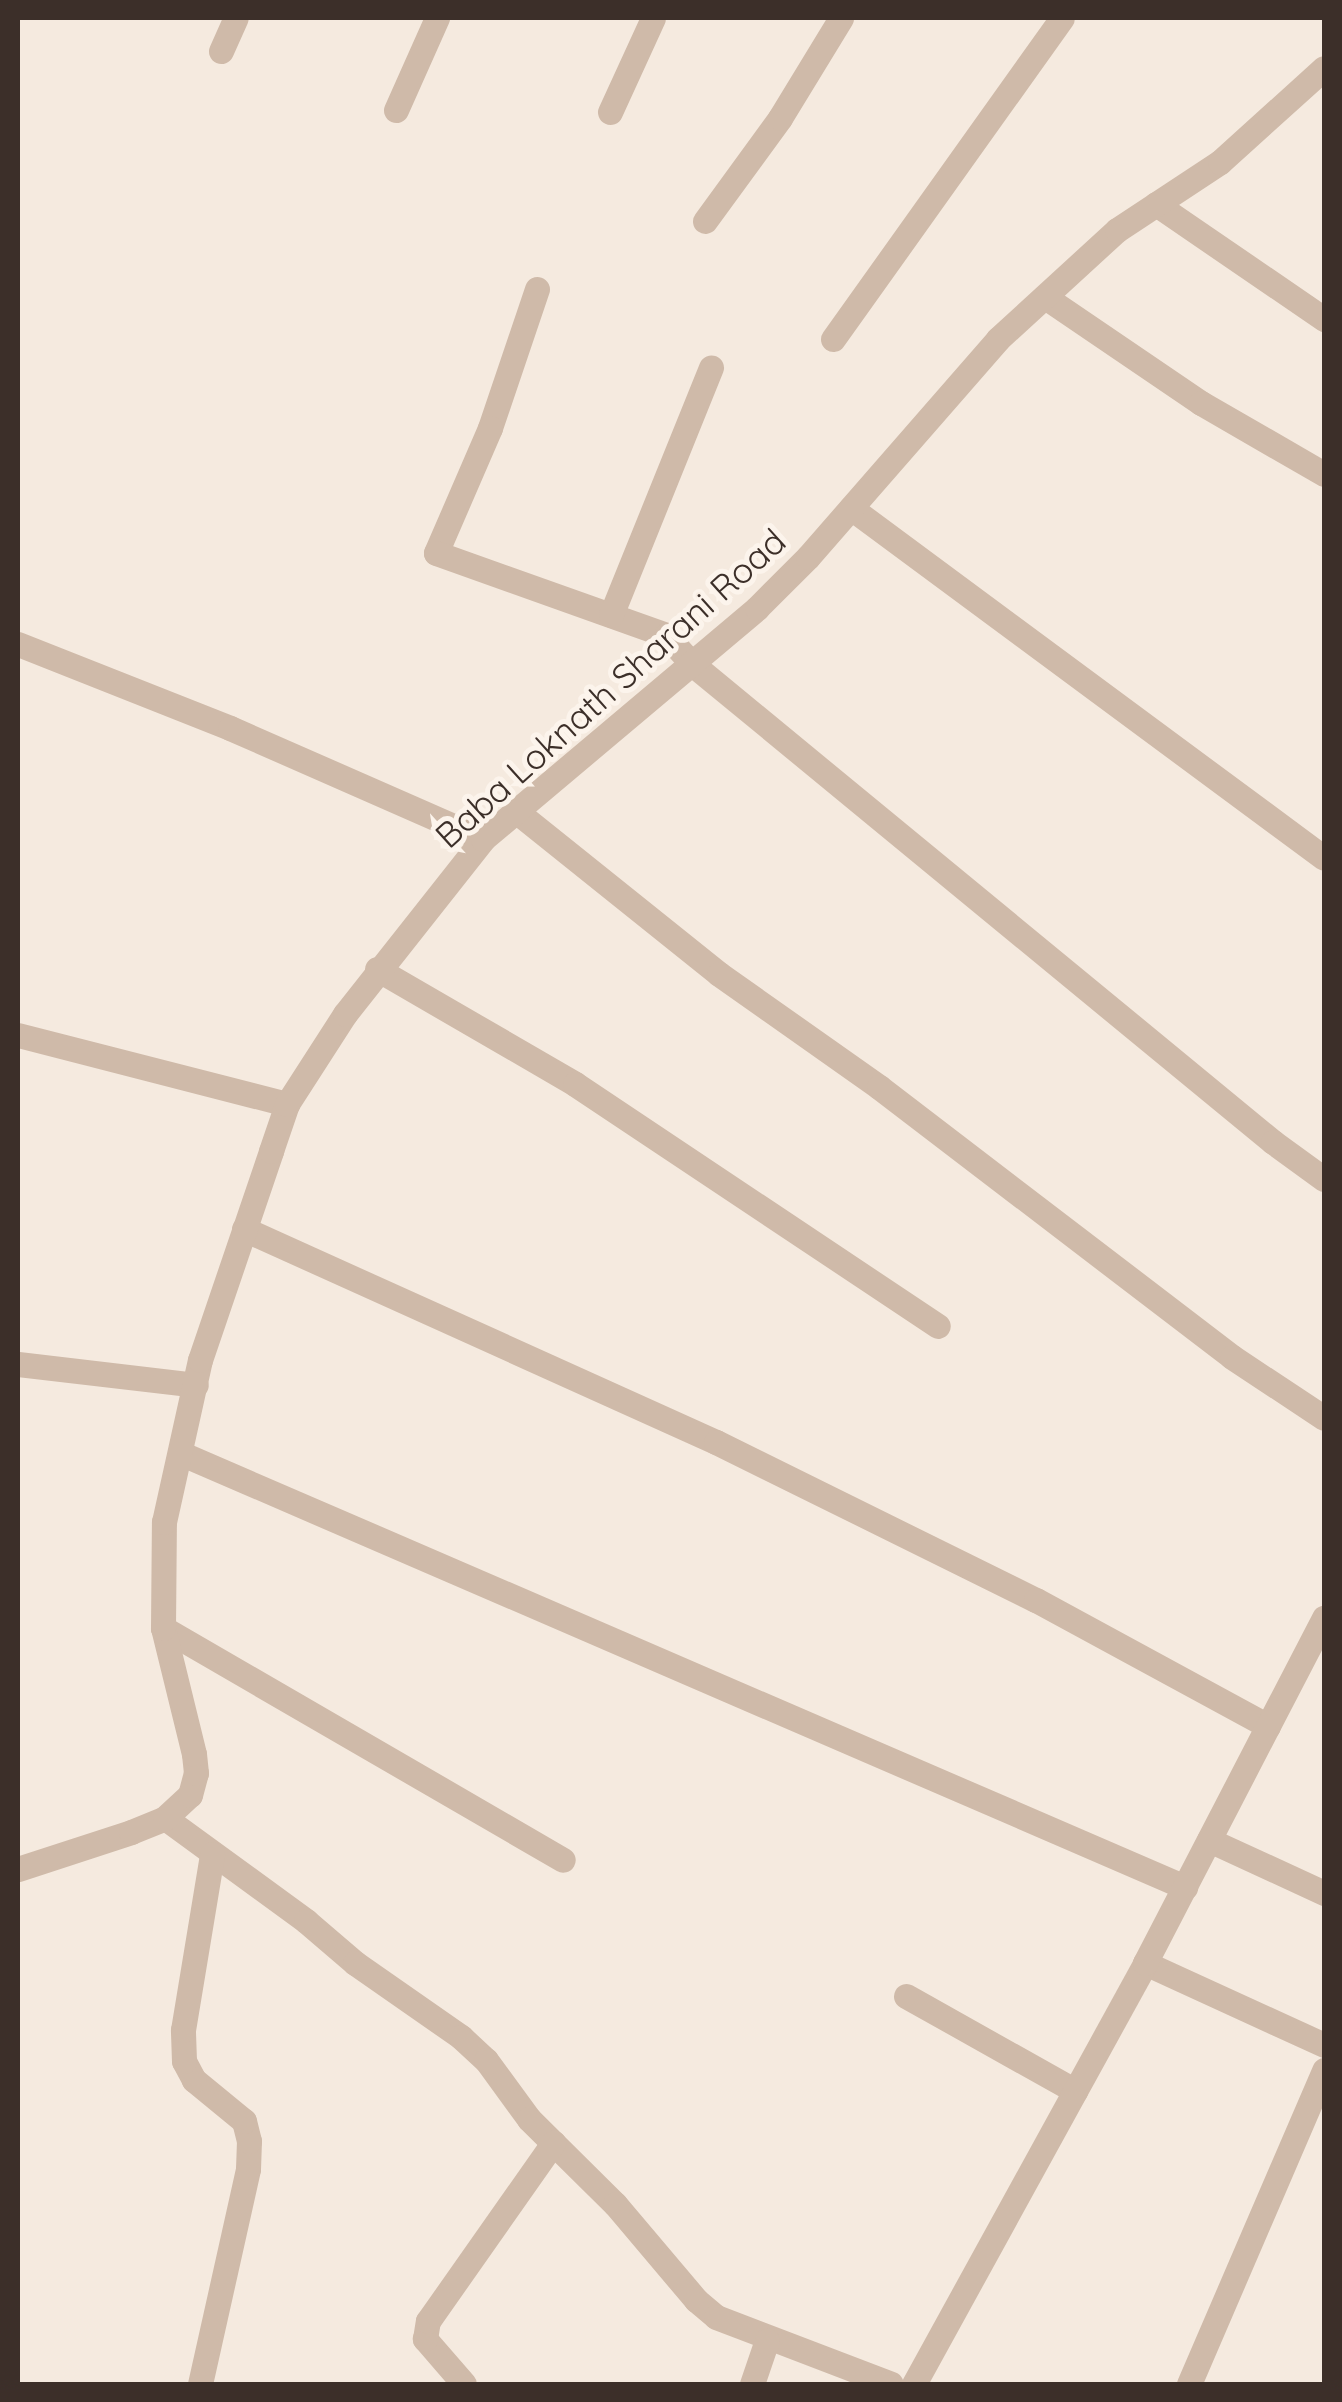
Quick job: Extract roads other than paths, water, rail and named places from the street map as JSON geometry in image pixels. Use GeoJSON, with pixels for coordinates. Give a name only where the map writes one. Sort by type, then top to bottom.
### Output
{"type":"FeatureCollection","features":[{"type":"Feature","properties":{"kind":"street"},"geometry":{"type":"LineString","coordinates":[[221,50],[236,18]]}},
{"type":"Feature","properties":{"kind":"street"},"geometry":{"type":"LineString","coordinates":[[396,110],[437,18]]}},
{"type":"Feature","properties":{"kind":"street"},"geometry":{"type":"LineString","coordinates":[[610,112],[653,18]]}},
{"type":"Feature","properties":{"kind":"street"},"geometry":{"type":"LineString","coordinates":[[705,221],[780,118],[841,18]]}},
{"type":"Feature","properties":{"kind":"street"},"geometry":{"type":"LineString","coordinates":[[833,340],[1062,18]]}},
{"type":"Feature","properties":{"kind":"street","name":"Baba Loknath Sharani Road"},"geometry":{"type":"LineString","coordinates":[[164,1818],[190,1795],[196,1773],[163,1628],[163,1538],[196,1385],[288,1104],[378,968],[484,839],[758,608],[852,508],[998,339],[1118,230],[1220,162],[1324,68]]}},
{"type":"Feature","properties":{"kind":"street"},"geometry":{"type":"LineString","coordinates":[[1156,204],[1324,319]]}},
{"type":"Feature","properties":{"kind":"street"},"geometry":{"type":"LineString","coordinates":[[537,289],[490,428],[436,553],[666,635],[691,663],[1273,1142],[1324,1179]]}},
{"type":"Feature","properties":{"kind":"street"},"geometry":{"type":"LineString","coordinates":[[1045,297],[1200,403],[1324,474]]}},
{"type":"Feature","properties":{"kind":"street"},"geometry":{"type":"LineString","coordinates":[[610,615],[711,367]]}},
{"type":"Feature","properties":{"kind":"street"},"geometry":{"type":"LineString","coordinates":[[852,508],[1324,858]]}},
{"type":"Feature","properties":{"kind":"street"},"geometry":{"type":"LineString","coordinates":[[18,644],[230,728],[484,839]]}},
{"type":"Feature","properties":{"kind":"street"},"geometry":{"type":"LineString","coordinates":[[516,812],[719,974],[879,1087],[1232,1358],[1324,1418]]}},
{"type":"Feature","properties":{"kind":"street"},"geometry":{"type":"LineString","coordinates":[[378,968],[608,1106],[938,1326]]}},
{"type":"Feature","properties":{"kind":"street"},"geometry":{"type":"LineString","coordinates":[[18,1035],[288,1104]]}},
{"type":"Feature","properties":{"kind":"street"},"geometry":{"type":"LineString","coordinates":[[244,1230],[716,1442],[1036,1600],[1268,1726]]}},
{"type":"Feature","properties":{"kind":"street"},"geometry":{"type":"LineString","coordinates":[[18,1364],[196,1385]]}},
{"type":"Feature","properties":{"kind":"street"},"geometry":{"type":"LineString","coordinates":[[180,1453],[1185,1887]]}},
{"type":"Feature","properties":{"kind":"street"},"geometry":{"type":"LineString","coordinates":[[914,2384],[1145,1963],[1324,1618]]}},
{"type":"Feature","properties":{"kind":"street"},"geometry":{"type":"LineString","coordinates":[[163,1628],[564,1860]]}},
{"type":"Feature","properties":{"kind":"street"},"geometry":{"type":"LineString","coordinates":[[18,1869],[164,1818],[306,1922],[354,1963],[461,2036],[486,2060],[528,2119],[615,2204],[696,2300],[716,2317],[767,2340],[891,2384]]}},
{"type":"Feature","properties":{"kind":"street"},"geometry":{"type":"LineString","coordinates":[[1209,1840],[1324,1893]]}},
{"type":"Feature","properties":{"kind":"street"},"geometry":{"type":"LineString","coordinates":[[200,2384],[248,2169],[249,2141],[244,2121],[194,2080],[184,2061],[183,2030],[212,1854]]}},
{"type":"Feature","properties":{"kind":"street"},"geometry":{"type":"LineString","coordinates":[[1145,1963],[1324,2046]]}},
{"type":"Feature","properties":{"kind":"street"},"geometry":{"type":"LineString","coordinates":[[906,1996],[1076,2091]]}},
{"type":"Feature","properties":{"kind":"street"},"geometry":{"type":"LineString","coordinates":[[1188,2384],[1324,2070]]}},
{"type":"Feature","properties":{"kind":"street"},"geometry":{"type":"LineString","coordinates":[[464,2384],[425,2339],[428,2322],[553,2144]]}},
{"type":"Feature","properties":{"kind":"street"},"geometry":{"type":"LineString","coordinates":[[752,2384],[767,2340]]}}]}
